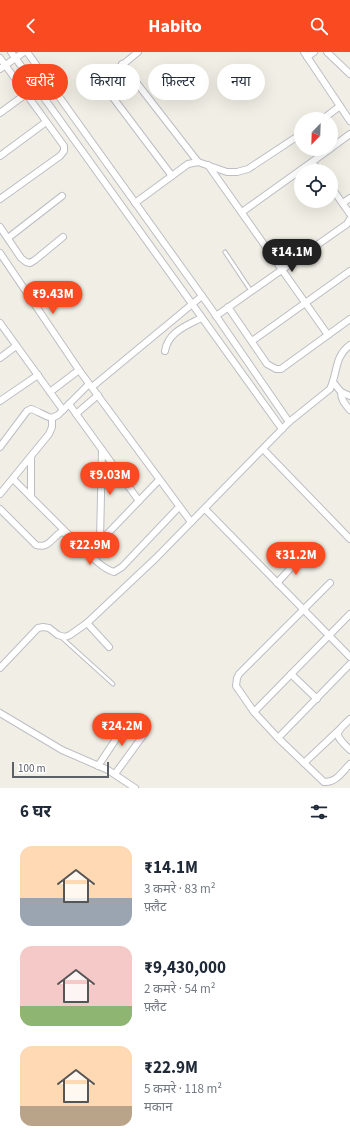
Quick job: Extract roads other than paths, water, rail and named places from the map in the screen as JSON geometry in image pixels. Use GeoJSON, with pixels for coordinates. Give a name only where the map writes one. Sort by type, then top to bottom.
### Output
{"type":"FeatureCollection","features":[{"type":"Feature","properties":{"kind":"street"},"geometry":{"type":"LineString","coordinates":[[11,52],[282,429]]}},
{"type":"Feature","properties":{"kind":"street"},"geometry":{"type":"LineString","coordinates":[[2,67],[24,52]]}},
{"type":"Feature","properties":{"kind":"street"},"geometry":{"type":"LineString","coordinates":[[28,52],[202,296],[289,422]]}},
{"type":"Feature","properties":{"kind":"street"},"geometry":{"type":"LineString","coordinates":[[122,64],[138,52]]}},
{"type":"Feature","properties":{"kind":"street"},"geometry":{"type":"LineString","coordinates":[[314,52],[305,54],[350,121]]}},
{"type":"Feature","properties":{"kind":"street"},"geometry":{"type":"LineString","coordinates":[[327,52],[350,74]]}},
{"type":"Feature","properties":{"kind":"street"},"geometry":{"type":"LineString","coordinates":[[0,58],[2,67],[12,78]]}},
{"type":"Feature","properties":{"kind":"street"},"geometry":{"type":"LineString","coordinates":[[140,87],[198,162]]}},
{"type":"Feature","properties":{"kind":"street"},"geometry":{"type":"LineString","coordinates":[[0,113],[18,100]]}},
{"type":"Feature","properties":{"kind":"street"},"geometry":{"type":"LineString","coordinates":[[0,199],[60,156],[64,151],[64,146],[30,100]]}},
{"type":"Feature","properties":{"kind":"street"},"geometry":{"type":"LineString","coordinates":[[115,100],[172,176]]}},
{"type":"Feature","properties":{"kind":"street"},"geometry":{"type":"LineString","coordinates":[[332,112],[340,106]]}},
{"type":"Feature","properties":{"kind":"street"},"geometry":{"type":"LineString","coordinates":[[0,156],[46,122]]}},
{"type":"Feature","properties":{"kind":"street"},"geometry":{"type":"LineString","coordinates":[[338,143],[350,134]]}},
{"type":"Feature","properties":{"kind":"street"},"geometry":{"type":"LineString","coordinates":[[135,203],[188,164],[198,162],[227,172],[237,172],[248,169],[294,139]]}},
{"type":"Feature","properties":{"kind":"street"},"geometry":{"type":"LineString","coordinates":[[242,212],[320,156]]}},
{"type":"Feature","properties":{"kind":"street"},"geometry":{"type":"LineString","coordinates":[[208,165],[328,335]]}},
{"type":"Feature","properties":{"kind":"street"},"geometry":{"type":"LineString","coordinates":[[8,238],[62,196]]}},
{"type":"Feature","properties":{"kind":"street"},"geometry":{"type":"LineString","coordinates":[[338,196],[350,214]]}},
{"type":"Feature","properties":{"kind":"street"},"geometry":{"type":"LineString","coordinates":[[343,203],[350,198]]}},
{"type":"Feature","properties":{"kind":"street"},"geometry":{"type":"LineString","coordinates":[[216,316],[347,224],[350,219]]}},
{"type":"Feature","properties":{"kind":"street"},"geometry":{"type":"LineString","coordinates":[[0,227],[21,258],[30,263],[63,237]]}},
{"type":"Feature","properties":{"kind":"street"},"geometry":{"type":"LineString","coordinates":[[0,253],[3,262],[79,370],[191,522]]}},
{"type":"Feature","properties":{"kind":"street"},"geometry":{"type":"LineString","coordinates":[[252,341],[350,271]]}},
{"type":"Feature","properties":{"kind":"street"},"geometry":{"type":"LineString","coordinates":[[0,447],[2,439],[31,409],[36,410],[47,417],[52,418],[58,415],[90,385],[202,296]]}},
{"type":"Feature","properties":{"kind":"street"},"geometry":{"type":"LineString","coordinates":[[228,307],[267,364],[276,369],[281,369],[350,319]]}},
{"type":"Feature","properties":{"kind":"street"},"geometry":{"type":"LineString","coordinates":[[166,351],[166,344],[170,338],[201,318]]}},
{"type":"Feature","properties":{"kind":"street"},"geometry":{"type":"LineString","coordinates":[[0,323],[63,410]]}},
{"type":"Feature","properties":{"kind":"street"},"geometry":{"type":"LineString","coordinates":[[0,668],[38,628],[43,626],[58,635],[65,637],[87,623],[156,558],[289,422],[330,389],[340,355],[350,345]]}},
{"type":"Feature","properties":{"kind":"street"},"geometry":{"type":"LineString","coordinates":[[0,358],[16,346]]}},
{"type":"Feature","properties":{"kind":"street"},"geometry":{"type":"LineString","coordinates":[[50,392],[79,370]]}},
{"type":"Feature","properties":{"kind":"street"},"geometry":{"type":"LineString","coordinates":[[0,401],[38,375]]}},
{"type":"Feature","properties":{"kind":"street"},"geometry":{"type":"LineString","coordinates":[[333,382],[341,392],[350,396]]}},
{"type":"Feature","properties":{"kind":"street"},"geometry":{"type":"LineString","coordinates":[[341,392],[342,400],[350,410]]}},
{"type":"Feature","properties":{"kind":"street"},"geometry":{"type":"LineString","coordinates":[[76,414],[98,395]]}},
{"type":"Feature","properties":{"kind":"street"},"geometry":{"type":"LineString","coordinates":[[69,404],[139,501]]}},
{"type":"Feature","properties":{"kind":"street"},"geometry":{"type":"LineString","coordinates":[[0,494],[51,431],[52,418]]}},
{"type":"Feature","properties":{"kind":"street"},"geometry":{"type":"LineString","coordinates":[[262,449],[350,539]]}},
{"type":"Feature","properties":{"kind":"street"},"geometry":{"type":"LineString","coordinates":[[100,540],[102,450]]}},
{"type":"Feature","properties":{"kind":"street"},"geometry":{"type":"LineString","coordinates":[[31,457],[31,497]]}},
{"type":"Feature","properties":{"kind":"street"},"geometry":{"type":"LineString","coordinates":[[13,479],[68,534],[108,570],[114,572],[118,570],[179,507]]}},
{"type":"Feature","properties":{"kind":"street"},"geometry":{"type":"LineString","coordinates":[[89,552],[160,480]]}},
{"type":"Feature","properties":{"kind":"street"},"geometry":{"type":"LineString","coordinates":[[0,509],[36,545],[42,547],[45,546],[61,532],[68,534]]}},
{"type":"Feature","properties":{"kind":"street"},"geometry":{"type":"LineString","coordinates":[[204,509],[350,657]]}},
{"type":"Feature","properties":{"kind":"street"},"geometry":{"type":"LineString","coordinates":[[277,583],[301,557]]}},
{"type":"Feature","properties":{"kind":"street"},"geometry":{"type":"LineString","coordinates":[[330,583],[302,609],[237,678],[236,686],[254,712],[278,738],[324,782],[329,783],[333,781],[350,764]]}},
{"type":"Feature","properties":{"kind":"street"},"geometry":{"type":"LineString","coordinates":[[254,712],[350,614]]}},
{"type":"Feature","properties":{"kind":"street"},"geometry":{"type":"LineString","coordinates":[[87,623],[109,646]]}},
{"type":"Feature","properties":{"kind":"street"},"geometry":{"type":"LineString","coordinates":[[278,738],[350,664]]}},
{"type":"Feature","properties":{"kind":"street"},"geometry":{"type":"LineString","coordinates":[[291,674],[317,699]]}},
{"type":"Feature","properties":{"kind":"street"},"geometry":{"type":"LineString","coordinates":[[0,713],[62,750],[115,774],[134,788]]}},
{"type":"Feature","properties":{"kind":"street"},"geometry":{"type":"LineString","coordinates":[[98,766],[130,718]]}},
{"type":"Feature","properties":{"kind":"street"},"geometry":{"type":"LineString","coordinates":[[304,763],[350,719]]}},
{"type":"Feature","properties":{"kind":"street"},"geometry":{"type":"LineString","coordinates":[[338,730],[337,735],[350,750]]}},
{"type":"Feature","properties":{"kind":"street"},"geometry":{"type":"LineString","coordinates":[[115,774],[145,733]]}},
{"type":"Feature","properties":{"kind":"lane"},"geometry":{"type":"LineString","coordinates":[[225,252],[251,291]]}},
{"type":"Feature","properties":{"kind":"lane"},"geometry":{"type":"LineString","coordinates":[[58,635],[113,684]]}}]}
